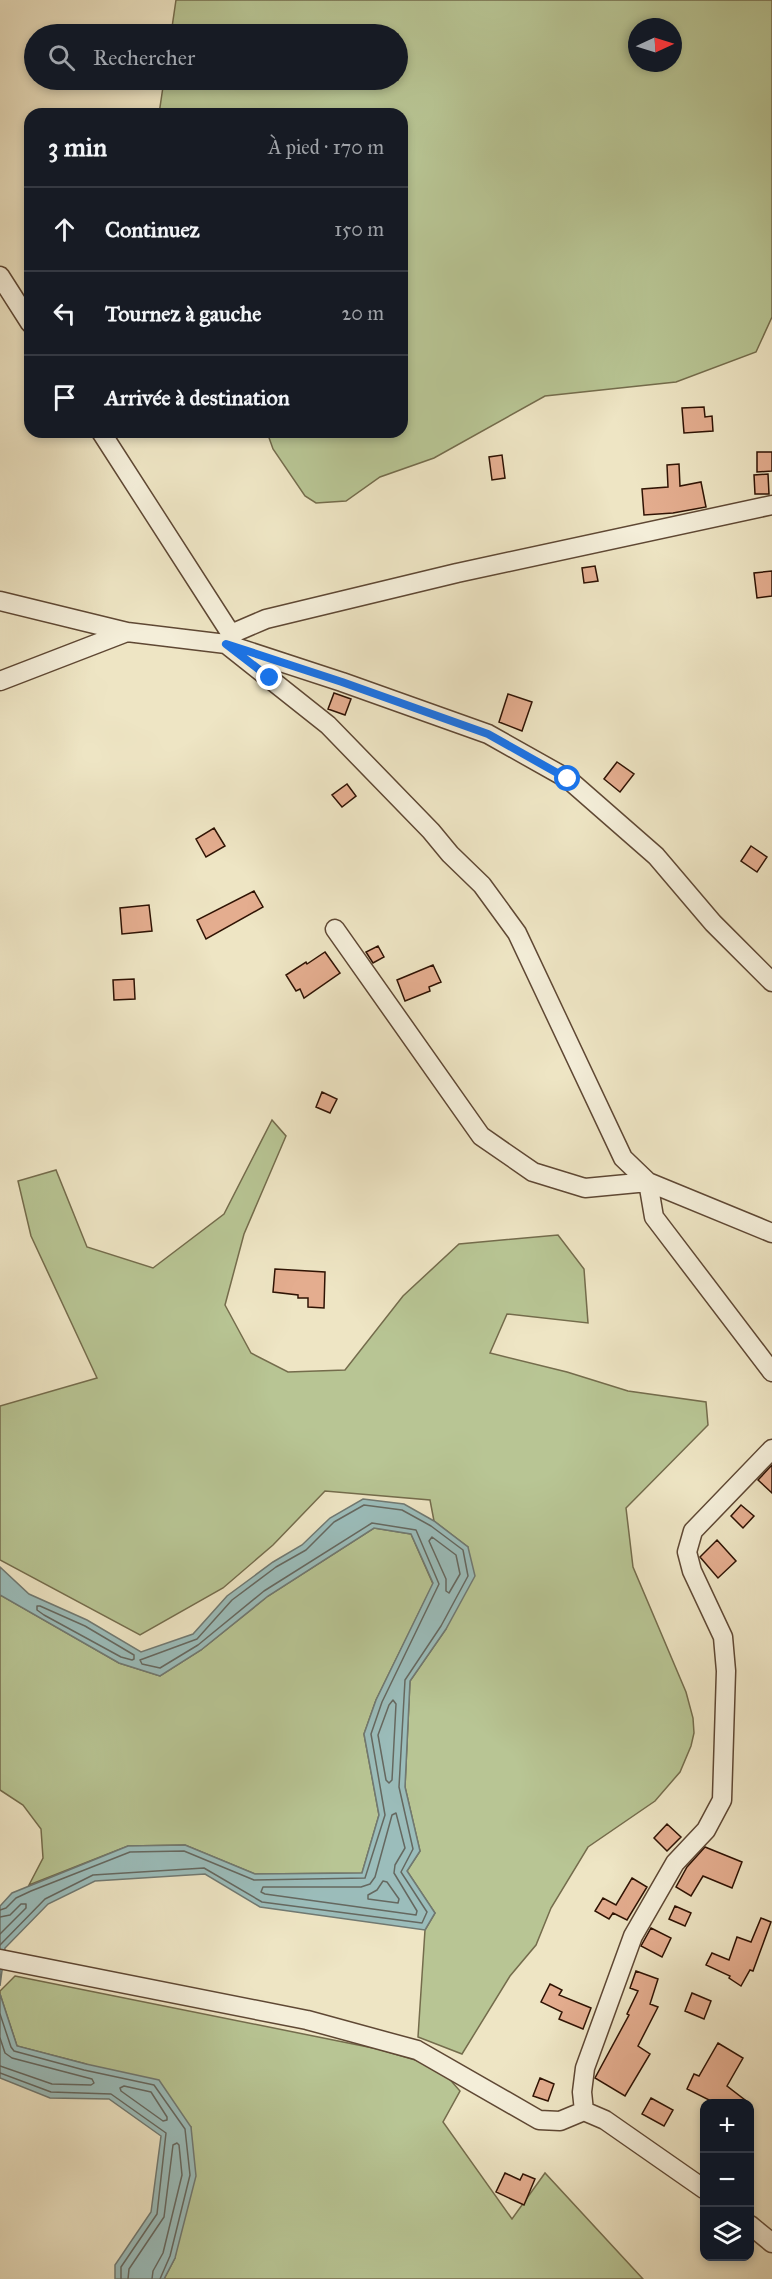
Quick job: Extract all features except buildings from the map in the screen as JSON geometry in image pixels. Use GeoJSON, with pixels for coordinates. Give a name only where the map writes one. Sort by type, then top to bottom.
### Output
{"type":"FeatureCollection","features":[{"type":"Feature","properties":{"kind":"street"},"geometry":{"type":"LineString","coordinates":[[0,276],[24,314]]}},
{"type":"Feature","properties":{"kind":"street"},"geometry":{"type":"LineString","coordinates":[[105,438],[229,639],[328,725],[482,885],[517,933],[623,1158],[648,1182],[772,1233]]}},
{"type":"Feature","properties":{"kind":"street"},"geometry":{"type":"LineString","coordinates":[[229,639],[266,619],[457,573],[772,505]]}},
{"type":"Feature","properties":{"kind":"street"},"geometry":{"type":"LineString","coordinates":[[0,601],[127,632],[229,639],[488,734],[568,779],[656,856],[713,923],[772,982]]}},
{"type":"Feature","properties":{"kind":"street"},"geometry":{"type":"LineString","coordinates":[[0,681],[127,632]]}},
{"type":"Feature","properties":{"kind":"street"},"geometry":{"type":"LineString","coordinates":[[335,929],[481,1136],[533,1172],[585,1188],[648,1182]]}},
{"type":"Feature","properties":{"kind":"street"},"geometry":{"type":"LineString","coordinates":[[648,1182],[654,1217],[772,1372]]}},
{"type":"Feature","properties":{"kind":"street"},"geometry":{"type":"LineString","coordinates":[[584,2111],[582,2092],[585,2068],[633,1936],[675,1863],[706,1830],[722,1800],[726,1671],[723,1637],[692,1571],[687,1552],[693,1531],[772,1449]]}},
{"type":"Feature","properties":{"kind":"street"},"geometry":{"type":"LineString","coordinates":[[0,1959],[307,2020],[417,2050],[539,2120],[560,2121],[584,2111],[605,2120],[700,2186]]}},
{"type":"Feature","properties":{"kind":"street"},"geometry":{"type":"LineString","coordinates":[[754,2228],[772,2243]]}},
{"type":"Feature","properties":{"kind":"green space"},"geometry":{"type":"Polygon","coordinates":[[[176,0],[772,0],[772,317],[756,352],[676,382],[545,396],[434,458],[380,477],[346,501],[316,503],[305,496],[273,449],[269,438],[408,438],[408,108],[160,108],[163,90],[408,90],[408,24],[172,24],[176,0]]]}},
{"type":"Feature","properties":{"kind":"green space"},"geometry":{"type":"Polygon","coordinates":[[[272,1120],[286,1136],[244,1234],[225,1305],[251,1353],[288,1372],[345,1370],[403,1296],[459,1244],[558,1235],[584,1269],[588,1323],[507,1314],[490,1353],[567,1372],[628,1391],[706,1402],[708,1425],[626,1508],[633,1567],[686,1692],[693,1718],[694,1733],[691,1746],[680,1772],[655,1801],[588,1847],[551,1908],[536,1945],[510,1976],[462,2054],[418,2037],[425,1930],[435,1913],[407,1871],[420,1851],[405,1787],[410,1681],[446,1629],[468,1547],[434,1521],[430,1500],[325,1491],[273,1545],[223,1588],[140,1635],[0,1560],[0,1406],[97,1378],[31,1236],[18,1181],[56,1170],[87,1247],[153,1268],[224,1214],[272,1120]]]}},
{"type":"Feature","properties":{"kind":"green space"},"geometry":{"type":"Polygon","coordinates":[[[374,1528],[411,1534],[433,1584],[376,1700],[364,1734],[379,1815],[362,1873],[255,1874],[185,1845],[128,1846],[29,1885],[43,1858],[41,1829],[23,1805],[0,1790],[0,1595],[119,1663],[160,1676],[201,1650],[268,1596],[374,1528]]]}},
{"type":"Feature","properties":{"kind":"green space"},"geometry":{"type":"Polygon","coordinates":[[[15,1976],[378,2049],[439,2067],[460,2091],[443,2122],[512,2219],[545,2173],[643,2279],[164,2279],[175,2258],[191,2127],[86,2064],[17,2046],[0,1994],[0,1991],[15,1976]]]}},
{"type":"Feature","properties":{"kind":"water"},"geometry":{"type":"Polygon","coordinates":[[[363,1499],[404,1504],[434,1521],[468,1547],[475,1576],[446,1629],[410,1681],[405,1787],[420,1851],[407,1871],[435,1913],[425,1930],[260,1907],[205,1874],[95,1881],[48,1904],[5,1948],[0,1986],[0,1906],[12,1893],[128,1846],[185,1845],[255,1874],[362,1873],[379,1815],[364,1734],[376,1700],[433,1583],[411,1534],[374,1528],[268,1596],[201,1650],[160,1676],[119,1663],[0,1595],[0,1567],[29,1594],[87,1620],[141,1652],[193,1634],[227,1596],[273,1562],[302,1545],[330,1518],[363,1499]]]}},
{"type":"Feature","properties":{"kind":"water"},"geometry":{"type":"Polygon","coordinates":[[[0,1994],[17,2046],[159,2080],[191,2127],[196,2176],[175,2258],[164,2279],[115,2279],[115,2265],[151,2212],[161,2136],[109,2099],[50,2098],[0,2078],[0,1994]]]}},
{"type":"Feature","properties":{"kind":"route"},"geometry":{"type":"LineString","coordinates":[[270,678],[226,644],[488,734],[568,779]]}}]}
